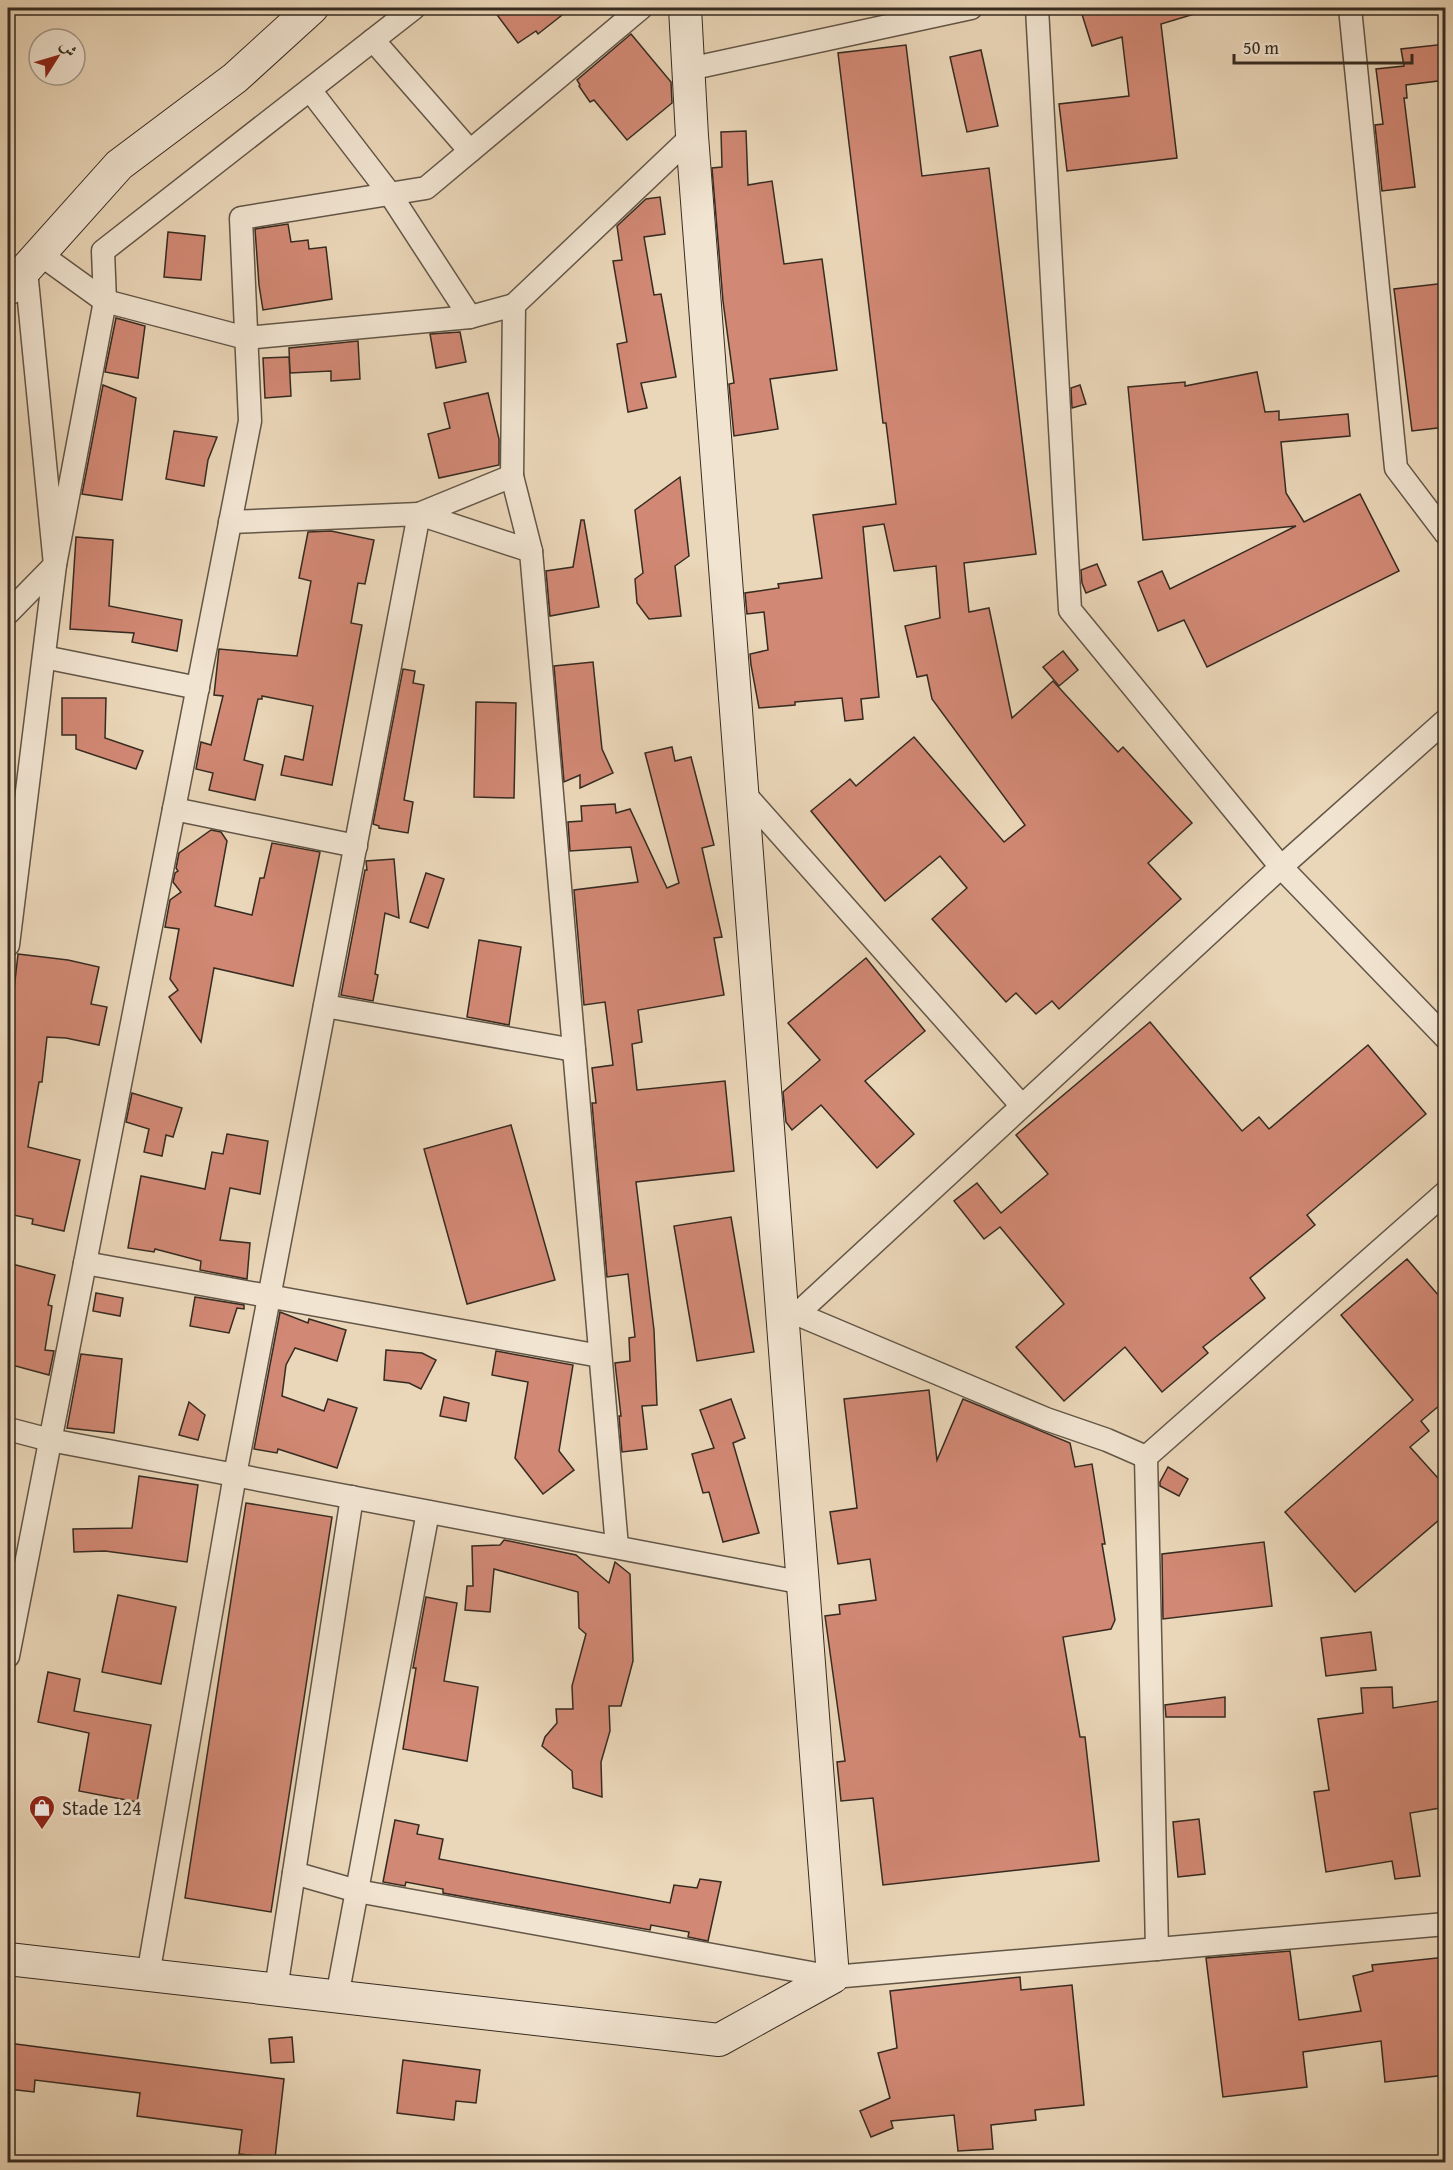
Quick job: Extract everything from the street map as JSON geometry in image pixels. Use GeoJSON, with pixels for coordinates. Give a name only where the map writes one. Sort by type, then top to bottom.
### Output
{"type":"FeatureCollection","features":[{"type":"Feature","properties":{"kind":"street"},"geometry":{"type":"LineString","coordinates":[[55,565],[25,271],[119,165],[235,78],[312,8]]}},
{"type":"Feature","properties":{"kind":"street"},"geometry":{"type":"LineString","coordinates":[[8,945],[55,565],[105,301],[103,251],[414,8]]}},
{"type":"Feature","properties":{"kind":"street"},"geometry":{"type":"LineString","coordinates":[[8,1656],[250,421],[241,218],[426,188],[641,8]]}},
{"type":"Feature","properties":{"kind":"street"},"geometry":{"type":"LineString","coordinates":[[685,8],[692,136],[742,791],[790,1320],[804,1583],[833,1977]]}},
{"type":"Feature","properties":{"kind":"street"},"geometry":{"type":"LineString","coordinates":[[689,69],[971,8]]}},
{"type":"Feature","properties":{"kind":"street"},"geometry":{"type":"LineString","coordinates":[[1037,8],[1070,610],[1281,867],[1446,1038]]}},
{"type":"Feature","properties":{"kind":"street"},"geometry":{"type":"LineString","coordinates":[[1350,8],[1396,468],[1446,534]]}},
{"type":"Feature","properties":{"kind":"street"},"geometry":{"type":"LineString","coordinates":[[373,40],[470,151]]}},
{"type":"Feature","properties":{"kind":"street"},"geometry":{"type":"LineString","coordinates":[[310,90],[390,194],[470,317]]}},
{"type":"Feature","properties":{"kind":"street"},"geometry":{"type":"LineString","coordinates":[[25,271],[105,301],[246,338],[470,317],[514,305],[692,136]]}},
{"type":"Feature","properties":{"kind":"street"},"geometry":{"type":"LineString","coordinates":[[514,305],[512,476],[531,551],[616,1547]]}},
{"type":"Feature","properties":{"kind":"street"},"geometry":{"type":"LineString","coordinates":[[230,522],[419,514],[512,476]]}},
{"type":"Feature","properties":{"kind":"street"},"geometry":{"type":"LineString","coordinates":[[419,514],[531,551]]}},
{"type":"Feature","properties":{"kind":"street"},"geometry":{"type":"LineString","coordinates":[[148,1975],[235,1475],[419,514]]}},
{"type":"Feature","properties":{"kind":"street"},"geometry":{"type":"LineString","coordinates":[[8,613],[55,565]]}},
{"type":"Feature","properties":{"kind":"street"},"geometry":{"type":"LineString","coordinates":[[44,657],[198,688]]}},
{"type":"Feature","properties":{"kind":"street"},"geometry":{"type":"LineString","coordinates":[[790,1320],[1281,867],[1446,720]]}},
{"type":"Feature","properties":{"kind":"street"},"geometry":{"type":"LineString","coordinates":[[742,791],[1022,1106]]}},
{"type":"Feature","properties":{"kind":"street"},"geometry":{"type":"LineString","coordinates":[[174,809],[356,846]]}},
{"type":"Feature","properties":{"kind":"street"},"geometry":{"type":"LineString","coordinates":[[325,1006],[574,1050]]}},
{"type":"Feature","properties":{"kind":"street"},"geometry":{"type":"LineString","coordinates":[[1157,1949],[1146,1457],[1446,1192]]}},
{"type":"Feature","properties":{"kind":"street"},"geometry":{"type":"LineString","coordinates":[[85,1263],[600,1356]]}},
{"type":"Feature","properties":{"kind":"street"},"geometry":{"type":"LineString","coordinates":[[790,1320],[1046,1419],[1107,1440],[1146,1457]]}},
{"type":"Feature","properties":{"kind":"street"},"geometry":{"type":"LineString","coordinates":[[8,1429],[50,1440],[804,1583]]}},
{"type":"Feature","properties":{"kind":"street"},"geometry":{"type":"LineString","coordinates":[[276,1989],[352,1497]]}},
{"type":"Feature","properties":{"kind":"street"},"geometry":{"type":"LineString","coordinates":[[337,1996],[428,1512]]}},
{"type":"Feature","properties":{"kind":"street"},"geometry":{"type":"LineString","coordinates":[[294,1873],[357,1892],[833,1977],[1446,1924]]}},
{"type":"Feature","properties":{"kind":"street"},"geometry":{"type":"LineString","coordinates":[[8,1959],[719,2040],[833,1977]]}},
{"type":"Feature","properties":{"kind":"building"},"geometry":{"type":"Polygon","coordinates":[[[492,8],[571,8],[538,34],[536,31],[518,43],[492,8]]]}},
{"type":"Feature","properties":{"kind":"building"},"geometry":{"type":"Polygon","coordinates":[[[1080,8],[1200,8],[1201,12],[1161,24],[1177,158],[1067,171],[1059,104],[1129,96],[1122,37],[1092,46],[1080,8]]]}},
{"type":"Feature","properties":{"kind":"building"},"geometry":{"type":"Polygon","coordinates":[[[631,34],[671,82],[672,103],[627,140],[594,100],[590,102],[577,80],[631,34]]]}},
{"type":"Feature","properties":{"kind":"building"},"geometry":{"type":"Polygon","coordinates":[[[1446,44],[1446,80],[1406,85],[1407,98],[1404,98],[1415,187],[1382,191],[1375,125],[1383,124],[1376,69],[1404,66],[1401,49],[1446,44]]]}},
{"type":"Feature","properties":{"kind":"building"},"geometry":{"type":"Polygon","coordinates":[[[906,45],[922,176],[989,168],[1036,554],[964,563],[969,612],[989,608],[1012,718],[1053,681],[1118,752],[1123,747],[1192,823],[1148,863],[1181,899],[1059,1009],[1052,1001],[1036,1014],[1016,993],[1006,1002],[932,919],[967,888],[940,856],[885,901],[811,811],[850,779],[856,786],[914,737],[1004,842],[1025,825],[932,699],[927,675],[917,677],[905,626],[940,618],[936,566],[894,571],[884,524],[863,527],[879,697],[861,699],[863,719],[845,721],[842,698],[759,708],[751,665],[750,654],[768,650],[764,612],[747,614],[745,593],[779,588],[778,584],[822,578],[813,515],[896,504],[886,423],[883,423],[838,53],[906,45]]]}},
{"type":"Feature","properties":{"kind":"building"},"geometry":{"type":"Polygon","coordinates":[[[981,50],[998,126],[967,132],[950,57],[981,50]]]}},
{"type":"Feature","properties":{"kind":"building"},"geometry":{"type":"Polygon","coordinates":[[[746,131],[748,185],[772,181],[784,264],[822,259],[837,370],[770,379],[778,429],[734,436],[729,384],[734,383],[723,301],[712,168],[722,167],[721,132],[746,131]]]}},
{"type":"Feature","properties":{"kind":"building"},"geometry":{"type":"Polygon","coordinates":[[[660,197],[665,234],[644,237],[654,295],[661,294],[676,377],[641,383],[647,408],[628,412],[617,344],[627,342],[613,261],[622,260],[617,226],[646,199],[660,197]]]}},
{"type":"Feature","properties":{"kind":"building"},"geometry":{"type":"Polygon","coordinates":[[[288,224],[291,242],[308,240],[309,249],[326,247],[332,299],[263,310],[255,229],[288,224]]]}},
{"type":"Feature","properties":{"kind":"building"},"geometry":{"type":"Polygon","coordinates":[[[168,232],[205,236],[201,280],[164,277],[168,232]]]}},
{"type":"Feature","properties":{"kind":"building"},"geometry":{"type":"Polygon","coordinates":[[[1446,283],[1446,427],[1412,431],[1394,289],[1446,283]]]}},
{"type":"Feature","properties":{"kind":"building"},"geometry":{"type":"Polygon","coordinates":[[[116,318],[145,326],[138,378],[105,372],[116,318]]]}},
{"type":"Feature","properties":{"kind":"building"},"geometry":{"type":"Polygon","coordinates":[[[460,332],[466,362],[436,368],[430,334],[460,332]]]}},
{"type":"Feature","properties":{"kind":"building"},"geometry":{"type":"Polygon","coordinates":[[[358,341],[360,379],[331,381],[331,371],[290,373],[289,348],[358,341]]]}},
{"type":"Feature","properties":{"kind":"building"},"geometry":{"type":"Polygon","coordinates":[[[289,357],[291,396],[265,398],[263,358],[289,357]]]}},
{"type":"Feature","properties":{"kind":"building"},"geometry":{"type":"Polygon","coordinates":[[[1257,372],[1265,412],[1279,411],[1279,420],[1348,414],[1350,436],[1281,442],[1286,493],[1304,522],[1360,494],[1399,571],[1207,667],[1184,620],[1158,631],[1138,582],[1162,571],[1170,589],[1296,526],[1143,540],[1128,387],[1185,382],[1185,386],[1257,372]]]}},
{"type":"Feature","properties":{"kind":"building"},"geometry":{"type":"Polygon","coordinates":[[[103,385],[136,398],[122,500],[82,494],[103,385]]]}},
{"type":"Feature","properties":{"kind":"building"},"geometry":{"type":"Polygon","coordinates":[[[1080,385],[1086,404],[1072,408],[1071,388],[1080,385]]]}},
{"type":"Feature","properties":{"kind":"building"},"geometry":{"type":"Polygon","coordinates":[[[488,393],[499,439],[499,465],[439,478],[428,434],[450,428],[444,403],[488,393]]]}},
{"type":"Feature","properties":{"kind":"building"},"geometry":{"type":"Polygon","coordinates":[[[174,431],[217,437],[208,460],[204,486],[166,479],[174,431]]]}},
{"type":"Feature","properties":{"kind":"building"},"geometry":{"type":"Polygon","coordinates":[[[680,477],[689,556],[675,566],[681,616],[649,619],[637,603],[635,579],[643,573],[635,510],[680,477]]]}},
{"type":"Feature","properties":{"kind":"building"},"geometry":{"type":"Polygon","coordinates":[[[581,520],[584,520],[599,607],[550,616],[546,571],[573,567],[581,520]]]}},
{"type":"Feature","properties":{"kind":"building"},"geometry":{"type":"Polygon","coordinates":[[[331,531],[374,540],[365,584],[358,583],[351,623],[362,625],[332,785],[281,775],[285,756],[303,760],[313,706],[262,696],[262,699],[258,699],[244,760],[263,765],[255,800],[209,790],[213,773],[196,769],[201,742],[211,745],[223,696],[214,695],[219,649],[297,656],[311,581],[299,578],[308,532],[331,531]]]}},
{"type":"Feature","properties":{"kind":"building"},"geometry":{"type":"Polygon","coordinates":[[[76,537],[113,540],[109,606],[182,620],[177,651],[132,642],[134,633],[70,629],[76,537]]]}},
{"type":"Feature","properties":{"kind":"building"},"geometry":{"type":"Polygon","coordinates":[[[1097,564],[1106,585],[1086,593],[1081,570],[1097,564]]]}},
{"type":"Feature","properties":{"kind":"building"},"geometry":{"type":"Polygon","coordinates":[[[1063,651],[1078,670],[1059,686],[1043,667],[1063,651]]]}},
{"type":"Feature","properties":{"kind":"building"},"geometry":{"type":"Polygon","coordinates":[[[593,662],[602,749],[613,773],[580,788],[580,775],[564,782],[554,666],[593,662]]]}},
{"type":"Feature","properties":{"kind":"building"},"geometry":{"type":"Polygon","coordinates":[[[403,669],[415,671],[413,683],[424,685],[404,800],[413,802],[408,833],[379,828],[373,824],[403,669]]]}},
{"type":"Feature","properties":{"kind":"building"},"geometry":{"type":"Polygon","coordinates":[[[62,698],[106,698],[105,738],[143,751],[136,769],[76,749],[76,735],[62,735],[62,698]]]}},
{"type":"Feature","properties":{"kind":"building"},"geometry":{"type":"Polygon","coordinates":[[[476,702],[516,703],[514,798],[474,797],[476,702]]]}},
{"type":"Feature","properties":{"kind":"building"},"geometry":{"type":"Polygon","coordinates":[[[672,747],[675,761],[691,757],[714,845],[702,848],[722,937],[714,938],[724,995],[638,1010],[642,1042],[632,1044],[637,1090],[725,1081],[734,1171],[636,1182],[654,1330],[657,1405],[642,1406],[647,1449],[622,1452],[619,1416],[621,1416],[615,1363],[630,1361],[629,1338],[635,1337],[628,1274],[607,1277],[592,1103],[596,1103],[592,1068],[613,1065],[605,1002],[584,1005],[574,890],[638,882],[631,847],[570,851],[568,822],[582,821],[581,806],[615,804],[616,813],[630,809],[667,888],[679,883],[645,753],[672,747]]]}},
{"type":"Feature","properties":{"kind":"building"},"geometry":{"type":"Polygon","coordinates":[[[211,830],[221,832],[227,841],[215,906],[252,915],[260,878],[264,878],[272,843],[320,852],[293,986],[214,968],[201,1042],[169,997],[178,990],[170,979],[179,929],[165,927],[170,900],[181,892],[173,882],[175,873],[178,871],[176,868],[179,853],[211,830]]]}},
{"type":"Feature","properties":{"kind":"building"},"geometry":{"type":"Polygon","coordinates":[[[394,859],[399,918],[385,913],[373,1001],[341,995],[365,870],[367,870],[366,861],[394,859]]]}},
{"type":"Feature","properties":{"kind":"building"},"geometry":{"type":"Polygon","coordinates":[[[426,873],[444,879],[428,928],[410,922],[426,873]]]}},
{"type":"Feature","properties":{"kind":"building"},"geometry":{"type":"Polygon","coordinates":[[[479,940],[521,947],[509,1025],[467,1017],[479,940]]]}},
{"type":"Feature","properties":{"kind":"building"},"geometry":{"type":"Polygon","coordinates":[[[18,954],[68,960],[99,967],[91,1004],[107,1007],[99,1045],[66,1038],[47,1037],[42,1082],[39,1082],[28,1147],[80,1160],[64,1231],[32,1224],[33,1219],[8,1214],[8,1043],[18,954]]]}},
{"type":"Feature","properties":{"kind":"building"},"geometry":{"type":"Polygon","coordinates":[[[866,958],[925,1031],[865,1081],[914,1134],[877,1168],[821,1105],[792,1130],[786,1122],[783,1092],[820,1060],[788,1023],[866,958]]]}},
{"type":"Feature","properties":{"kind":"building"},"geometry":{"type":"Polygon","coordinates":[[[1150,1022],[1242,1131],[1259,1117],[1269,1129],[1368,1045],[1426,1114],[1307,1215],[1315,1225],[1250,1278],[1265,1298],[1203,1347],[1208,1353],[1162,1392],[1125,1347],[1064,1401],[1016,1347],[1064,1304],[1000,1227],[984,1239],[954,1201],[977,1183],[1001,1213],[1048,1174],[1016,1135],[1150,1022]]]}},
{"type":"Feature","properties":{"kind":"building"},"geometry":{"type":"Polygon","coordinates":[[[132,1093],[182,1108],[173,1137],[166,1135],[162,1156],[144,1152],[149,1129],[126,1122],[132,1093]]]}},
{"type":"Feature","properties":{"kind":"building"},"geometry":{"type":"Polygon","coordinates":[[[511,1125],[555,1280],[467,1304],[424,1149],[511,1125]]]}},
{"type":"Feature","properties":{"kind":"building"},"geometry":{"type":"Polygon","coordinates":[[[227,1134],[268,1141],[260,1194],[230,1188],[220,1240],[250,1243],[247,1279],[200,1270],[201,1261],[155,1249],[154,1252],[128,1248],[141,1176],[205,1189],[212,1152],[223,1154],[227,1134]]]}},
{"type":"Feature","properties":{"kind":"building"},"geometry":{"type":"Polygon","coordinates":[[[731,1217],[754,1352],[697,1361],[674,1226],[731,1217]]]}},
{"type":"Feature","properties":{"kind":"building"},"geometry":{"type":"Polygon","coordinates":[[[1407,1259],[1446,1304],[1446,1400],[1421,1421],[1429,1431],[1410,1447],[1446,1487],[1446,1514],[1355,1592],[1285,1512],[1413,1400],[1341,1315],[1407,1259]]]}},
{"type":"Feature","properties":{"kind":"building"},"geometry":{"type":"Polygon","coordinates":[[[8,1263],[55,1275],[48,1305],[52,1306],[45,1350],[54,1351],[49,1375],[8,1364],[8,1263]]]}},
{"type":"Feature","properties":{"kind":"building"},"geometry":{"type":"Polygon","coordinates":[[[96,1293],[123,1298],[120,1316],[93,1311],[96,1293]]]}},
{"type":"Feature","properties":{"kind":"building"},"geometry":{"type":"Polygon","coordinates":[[[195,1297],[244,1305],[244,1309],[237,1308],[229,1333],[190,1326],[195,1297]]]}},
{"type":"Feature","properties":{"kind":"building"},"geometry":{"type":"Polygon","coordinates":[[[280,1312],[308,1323],[309,1319],[346,1330],[337,1361],[295,1348],[286,1365],[282,1396],[324,1411],[328,1399],[357,1408],[337,1468],[278,1449],[277,1453],[254,1449],[280,1312]]]}},
{"type":"Feature","properties":{"kind":"building"},"geometry":{"type":"Polygon","coordinates":[[[386,1350],[422,1353],[436,1360],[421,1389],[409,1383],[384,1380],[386,1350]]]}},
{"type":"Feature","properties":{"kind":"building"},"geometry":{"type":"Polygon","coordinates":[[[496,1351],[573,1365],[559,1451],[574,1470],[543,1494],[515,1458],[528,1382],[492,1375],[496,1351]]]}},
{"type":"Feature","properties":{"kind":"building"},"geometry":{"type":"Polygon","coordinates":[[[81,1354],[122,1359],[114,1433],[67,1428],[81,1354]]]}},
{"type":"Feature","properties":{"kind":"building"},"geometry":{"type":"Polygon","coordinates":[[[929,1390],[937,1460],[963,1399],[1070,1443],[1075,1467],[1092,1464],[1115,1620],[1111,1629],[1063,1637],[1080,1737],[1085,1737],[1099,1861],[883,1885],[873,1798],[841,1801],[837,1762],[845,1761],[825,1616],[840,1614],[839,1605],[876,1600],[870,1559],[838,1564],[830,1512],[857,1508],[844,1399],[929,1390]]]}},
{"type":"Feature","properties":{"kind":"building"},"geometry":{"type":"Polygon","coordinates":[[[444,1397],[469,1403],[466,1421],[440,1416],[444,1397]]]}},
{"type":"Feature","properties":{"kind":"building"},"geometry":{"type":"Polygon","coordinates":[[[731,1399],[745,1438],[733,1443],[759,1533],[723,1542],[709,1492],[703,1493],[692,1454],[714,1448],[700,1410],[731,1399]]]}},
{"type":"Feature","properties":{"kind":"building"},"geometry":{"type":"Polygon","coordinates":[[[189,1402],[205,1415],[198,1440],[179,1435],[189,1402]]]}},
{"type":"Feature","properties":{"kind":"building"},"geometry":{"type":"Polygon","coordinates":[[[1168,1467],[1188,1479],[1179,1496],[1160,1486],[1168,1467]]]}},
{"type":"Feature","properties":{"kind":"building"},"geometry":{"type":"Polygon","coordinates":[[[139,1476],[198,1485],[187,1562],[105,1551],[74,1552],[73,1529],[132,1528],[139,1476]]]}},
{"type":"Feature","properties":{"kind":"building"},"geometry":{"type":"Polygon","coordinates":[[[246,1503],[332,1517],[271,1912],[185,1898],[246,1503]]]}},
{"type":"Feature","properties":{"kind":"building"},"geometry":{"type":"Polygon","coordinates":[[[504,1540],[576,1555],[609,1583],[615,1562],[630,1574],[633,1661],[621,1706],[609,1706],[610,1731],[601,1762],[602,1797],[573,1788],[572,1771],[542,1746],[545,1737],[557,1723],[556,1709],[573,1709],[572,1686],[586,1634],[579,1628],[578,1592],[494,1569],[490,1612],[465,1610],[467,1586],[473,1586],[472,1546],[500,1545],[504,1540]]]}},
{"type":"Feature","properties":{"kind":"building"},"geometry":{"type":"Polygon","coordinates":[[[1264,1542],[1272,1606],[1163,1619],[1162,1554],[1264,1542]]]}},
{"type":"Feature","properties":{"kind":"building"},"geometry":{"type":"Polygon","coordinates":[[[118,1595],[176,1607],[161,1684],[102,1672],[118,1595]]]}},
{"type":"Feature","properties":{"kind":"building"},"geometry":{"type":"Polygon","coordinates":[[[426,1597],[457,1603],[444,1681],[478,1687],[467,1761],[403,1749],[416,1668],[413,1668],[426,1597]]]}},
{"type":"Feature","properties":{"kind":"building"},"geometry":{"type":"Polygon","coordinates":[[[1371,1632],[1376,1670],[1326,1676],[1321,1638],[1371,1632]]]}},
{"type":"Feature","properties":{"kind":"building"},"geometry":{"type":"Polygon","coordinates":[[[48,1672],[80,1679],[74,1711],[151,1725],[137,1802],[79,1791],[89,1733],[38,1722],[48,1672]]]}},
{"type":"Feature","properties":{"kind":"building"},"geometry":{"type":"Polygon","coordinates":[[[1392,1687],[1393,1708],[1446,1700],[1446,1807],[1410,1813],[1420,1876],[1395,1879],[1392,1861],[1326,1872],[1314,1792],[1329,1790],[1318,1719],[1363,1713],[1361,1688],[1392,1687]]]}},
{"type":"Feature","properties":{"kind":"building"},"geometry":{"type":"Polygon","coordinates":[[[1225,1697],[1225,1717],[1166,1717],[1165,1705],[1225,1697]]]}},
{"type":"Feature","properties":{"kind":"building"},"geometry":{"type":"Polygon","coordinates":[[[1199,1819],[1205,1874],[1178,1877],[1173,1822],[1199,1819]]]}},
{"type":"Feature","properties":{"kind":"building"},"geometry":{"type":"Polygon","coordinates":[[[395,1820],[419,1825],[417,1834],[443,1839],[439,1859],[670,1903],[674,1885],[697,1888],[700,1879],[721,1882],[708,1941],[688,1937],[689,1932],[651,1925],[650,1930],[443,1893],[443,1889],[406,1882],[405,1886],[383,1882],[395,1820]]]}},
{"type":"Feature","properties":{"kind":"building"},"geometry":{"type":"Polygon","coordinates":[[[1290,1951],[1299,2020],[1361,2011],[1353,1976],[1373,1971],[1372,1965],[1446,1957],[1446,2075],[1385,2082],[1381,2041],[1303,2052],[1307,2087],[1223,2097],[1206,1958],[1290,1951]]]}},
{"type":"Feature","properties":{"kind":"building"},"geometry":{"type":"Polygon","coordinates":[[[1020,1977],[1021,1990],[1072,1985],[1084,2105],[1035,2110],[1036,2120],[991,2125],[993,2149],[958,2151],[954,2115],[891,2121],[893,2128],[871,2137],[860,2111],[890,2098],[878,2053],[897,2048],[890,1991],[1020,1977]]]}},
{"type":"Feature","properties":{"kind":"building"},"geometry":{"type":"Polygon","coordinates":[[[292,2037],[294,2062],[271,2063],[269,2039],[292,2037]]]}},
{"type":"Feature","properties":{"kind":"building"},"geometry":{"type":"Polygon","coordinates":[[[8,2043],[284,2079],[275,2158],[239,2154],[242,2130],[137,2116],[140,2093],[35,2080],[34,2092],[8,2089],[8,2043]]]}},
{"type":"Feature","properties":{"kind":"building"},"geometry":{"type":"Polygon","coordinates":[[[403,2060],[480,2070],[476,2103],[456,2101],[454,2120],[397,2113],[403,2060]]]}},
{"type":"Feature","properties":{"kind":"place","name":"Stade 124"},"geometry":{"type":"Point","coordinates":[42,1831]}}]}
